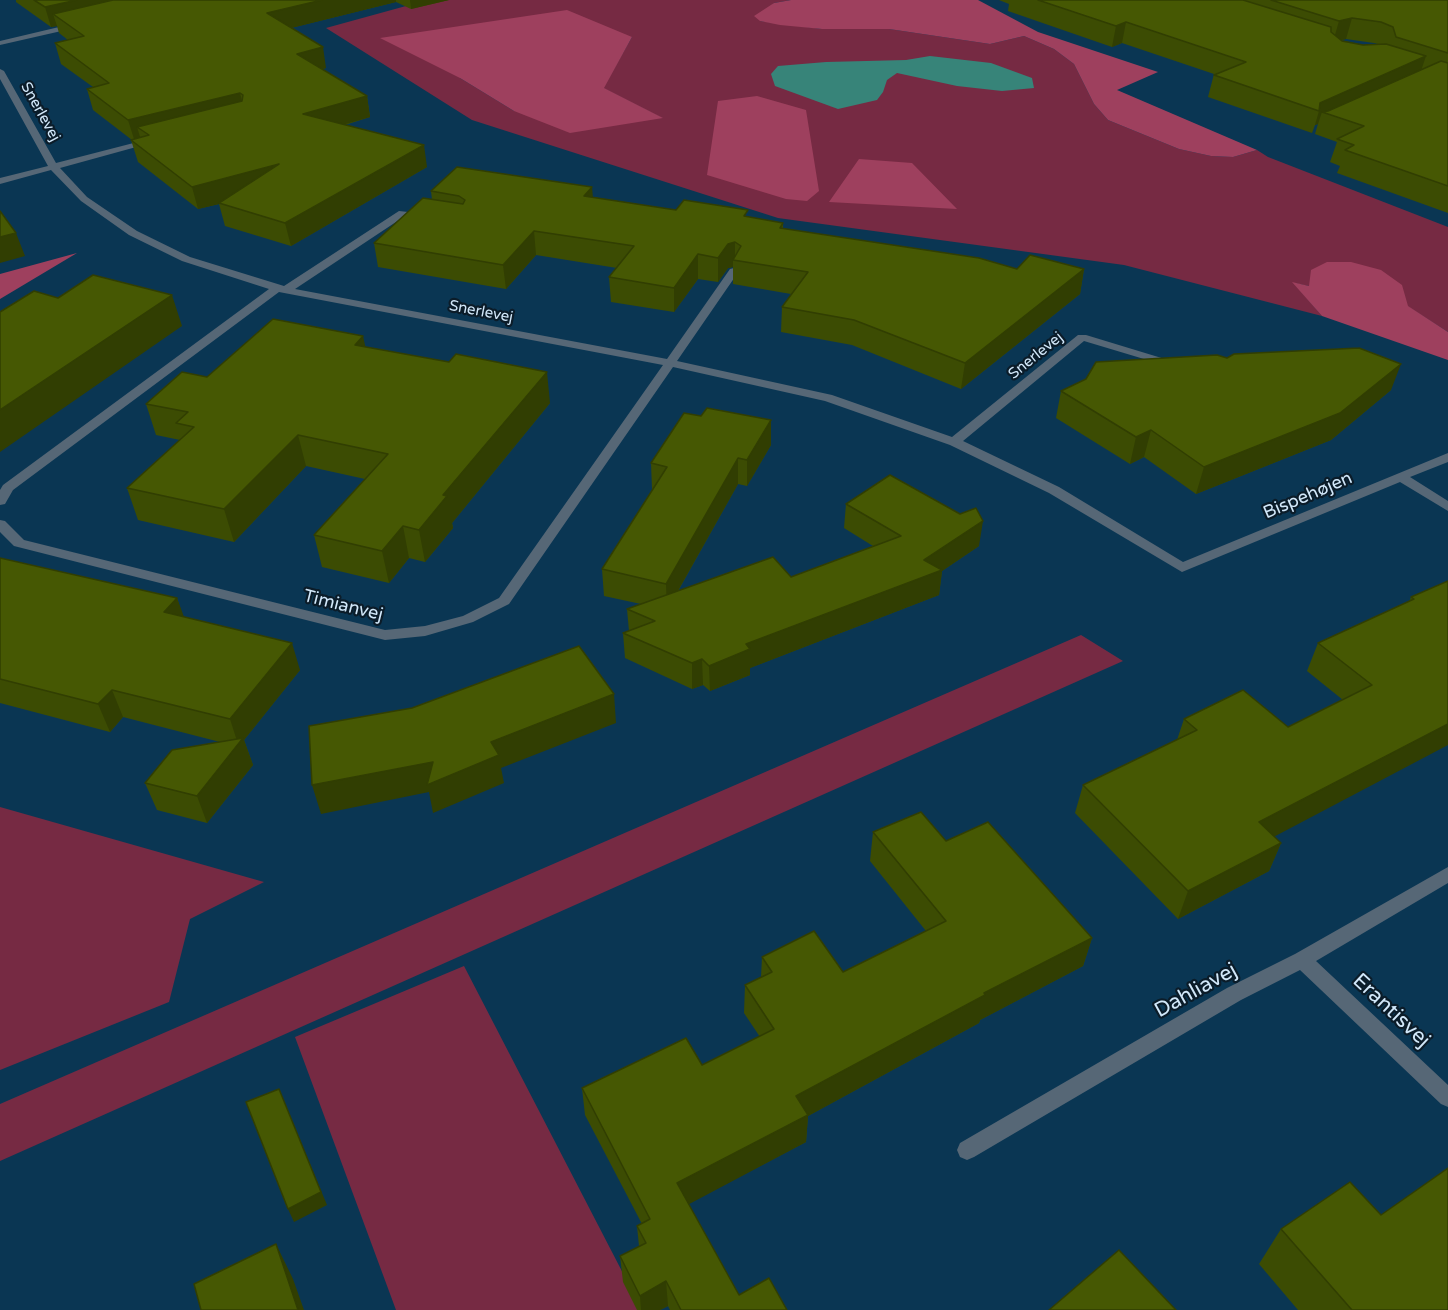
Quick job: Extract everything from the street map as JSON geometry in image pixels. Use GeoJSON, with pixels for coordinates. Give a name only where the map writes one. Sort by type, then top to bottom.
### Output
{"type":"FeatureCollection","features":[{"type":"Feature","properties":{"kind":"street"},"geometry":{"type":"LineString","coordinates":[[0,43],[90,22]]}},
{"type":"Feature","properties":{"kind":"street","name":"Snerlevej"},"geometry":{"type":"LineString","coordinates":[[0,71],[54,168],[84,199],[133,233],[186,259],[281,289],[672,363],[828,398],[954,442],[1012,468],[1054,490],[1182,568]]}},
{"type":"Feature","properties":{"kind":"street","name":"Snerlevej"},"geometry":{"type":"LineString","coordinates":[[54,168],[167,138]]}},
{"type":"Feature","properties":{"kind":"street"},"geometry":{"type":"LineString","coordinates":[[0,181],[54,168]]}},
{"type":"Feature","properties":{"kind":"street"},"geometry":{"type":"LineString","coordinates":[[0,501],[8,488],[281,289],[403,213],[436,219]]}},
{"type":"Feature","properties":{"kind":"street"},"geometry":{"type":"LineString","coordinates":[[672,363],[734,271]]}},
{"type":"Feature","properties":{"kind":"street","name":"Snerlevej"},"geometry":{"type":"LineString","coordinates":[[954,442],[1082,337],[1183,368]]}},
{"type":"Feature","properties":{"kind":"street","name":"Timianvej"},"geometry":{"type":"LineString","coordinates":[[0,524],[20,543],[213,592],[385,635],[425,631],[468,619],[504,601],[672,363]]}},
{"type":"Feature","properties":{"kind":"street","name":"Bispehøjen"},"geometry":{"type":"LineString","coordinates":[[1182,568],[1448,458]]}},
{"type":"Feature","properties":{"kind":"street"},"geometry":{"type":"LineString","coordinates":[[1401,477],[1448,507]]}},
{"type":"Feature","properties":{"kind":"street","name":"Dahliavej"},"geometry":{"type":"LineString","coordinates":[[967,1150],[1234,994],[1302,960],[1448,874]]}},
{"type":"Feature","properties":{"kind":"street","name":"Erantisvej"},"geometry":{"type":"LineString","coordinates":[[1302,960],[1448,1098]]}},
{"type":"Feature","properties":{"kind":"shaded area"},"geometry":{"type":"Polygon","coordinates":[[[448,0],[791,0],[774,3],[760,21],[822,29],[889,29],[990,44],[1024,36],[1054,49],[1074,64],[1094,104],[1108,120],[1179,149],[1211,156],[1233,157],[1257,150],[1268,157],[1448,227],[1448,332],[1407,306],[1294,283],[1322,316],[1124,265],[778,218],[472,120],[326,28],[406,6],[448,0]],[[632,37],[460,78],[514,111],[662,118],[603,88],[632,37]]]}},
{"type":"Feature","properties":{"kind":"shaded area"},"geometry":{"type":"Polygon","coordinates":[[[791,0],[978,0],[1038,32],[1158,72],[1117,90],[1257,150],[1233,157],[1211,156],[1179,149],[1108,120],[1094,104],[1074,64],[1054,49],[1024,36],[990,44],[889,29],[822,29],[780,25],[760,21],[754,16],[774,3],[791,0]]]}},
{"type":"Feature","properties":{"kind":"shaded area"},"geometry":{"type":"Polygon","coordinates":[[[567,10],[632,37],[604,88],[663,118],[570,133],[514,111],[460,78],[380,38],[567,10]]]}},
{"type":"Feature","properties":{"kind":"shaded area"},"geometry":{"type":"Polygon","coordinates":[[[930,56],[991,63],[1032,78],[1034,88],[1002,91],[957,86],[897,73],[887,80],[877,100],[838,109],[775,86],[771,74],[778,66],[906,60],[930,56]]]}},
{"type":"Feature","properties":{"kind":"shaded area"},"geometry":{"type":"Polygon","coordinates":[[[757,96],[806,110],[819,191],[807,201],[786,199],[707,175],[718,101],[757,96]]]}},
{"type":"Feature","properties":{"kind":"shaded area"},"geometry":{"type":"Polygon","coordinates":[[[859,159],[912,163],[957,209],[829,202],[859,159]]]}},
{"type":"Feature","properties":{"kind":"shaded area"},"geometry":{"type":"Polygon","coordinates":[[[77,253],[0,299],[0,274],[77,253]]]}},
{"type":"Feature","properties":{"kind":"shaded area"},"geometry":{"type":"Polygon","coordinates":[[[1327,262],[1351,262],[1381,270],[1402,285],[1408,306],[1448,332],[1448,360],[1322,316],[1292,282],[1309,286],[1311,270],[1327,262]]]}},
{"type":"Feature","properties":{"kind":"shaded area"},"geometry":{"type":"Polygon","coordinates":[[[1081,635],[1123,661],[0,1161],[0,1104],[1081,635]]]}},
{"type":"Feature","properties":{"kind":"shaded area"},"geometry":{"type":"Polygon","coordinates":[[[0,807],[264,882],[190,919],[169,1002],[0,1070],[0,807]]]}},
{"type":"Feature","properties":{"kind":"shaded area"},"geometry":{"type":"Polygon","coordinates":[[[464,966],[642,1310],[396,1310],[295,1037],[464,966]]]}},
{"type":"Feature","properties":{"kind":"building"},"geometry":{"type":"Polygon","coordinates":[[[34,0],[77,0],[45,7],[34,0]]]}},
{"type":"Feature","properties":{"kind":"building"},"geometry":{"type":"Polygon","coordinates":[[[113,0],[322,0],[267,13],[323,47],[297,54],[367,96],[303,114],[424,145],[285,223],[219,203],[279,164],[192,187],[131,140],[149,135],[137,127],[242,101],[243,95],[240,93],[128,120],[87,89],[109,83],[55,43],[84,36],[53,14],[113,0]]]}},
{"type":"Feature","properties":{"kind":"building"},"geometry":{"type":"Polygon","coordinates":[[[1038,0],[1243,0],[1331,27],[1331,32],[1342,41],[1363,45],[1386,44],[1426,56],[1320,103],[1319,111],[1214,75],[1246,62],[1126,22],[1116,26],[1038,0]]]}},
{"type":"Feature","properties":{"kind":"building"},"geometry":{"type":"Polygon","coordinates":[[[1271,0],[1448,0],[1448,53],[1396,37],[1393,27],[1381,22],[1352,18],[1339,21],[1271,0]]]}},
{"type":"Feature","properties":{"kind":"building"},"geometry":{"type":"Polygon","coordinates":[[[1441,61],[1448,63],[1448,186],[1345,150],[1354,145],[1337,139],[1364,126],[1322,112],[1441,61]]]}},
{"type":"Feature","properties":{"kind":"building"},"geometry":{"type":"Polygon","coordinates":[[[457,167],[592,187],[584,196],[676,210],[684,200],[748,210],[744,216],[783,223],[780,228],[979,258],[1017,269],[1030,255],[1084,269],[965,363],[854,320],[782,307],[808,272],[733,260],[741,246],[735,242],[728,244],[718,258],[698,254],[674,288],[609,277],[634,246],[534,231],[503,265],[374,243],[423,198],[463,204],[465,200],[459,196],[431,191],[457,167]]]}},
{"type":"Feature","properties":{"kind":"building"},"geometry":{"type":"Polygon","coordinates":[[[0,211],[16,233],[0,237],[0,211]]]}},
{"type":"Feature","properties":{"kind":"building"},"geometry":{"type":"Polygon","coordinates":[[[93,275],[172,295],[0,410],[0,312],[34,291],[58,298],[93,275]]]}},
{"type":"Feature","properties":{"kind":"building"},"geometry":{"type":"Polygon","coordinates":[[[273,319],[363,336],[355,345],[449,362],[456,354],[547,372],[443,495],[447,496],[419,530],[403,526],[382,551],[314,535],[388,454],[298,435],[224,509],[127,488],[194,427],[176,423],[188,412],[146,404],[182,372],[207,377],[273,319]]]}},
{"type":"Feature","properties":{"kind":"building"},"geometry":{"type":"Polygon","coordinates":[[[1359,348],[1401,364],[1340,413],[1204,467],[1151,430],[1136,437],[1061,391],[1086,379],[1096,362],[1217,355],[1227,358],[1234,354],[1359,348]]]}},
{"type":"Feature","properties":{"kind":"building"},"geometry":{"type":"Polygon","coordinates":[[[707,408],[771,420],[747,460],[738,458],[666,584],[602,569],[667,467],[651,463],[684,413],[701,416],[707,408]]]}},
{"type":"Feature","properties":{"kind":"building"},"geometry":{"type":"Polygon","coordinates":[[[890,475],[960,514],[976,508],[983,521],[924,560],[942,570],[746,644],[750,649],[709,666],[702,659],[692,663],[623,633],[655,621],[627,609],[773,557],[791,577],[901,536],[846,504],[890,475]]]}},
{"type":"Feature","properties":{"kind":"building"},"geometry":{"type":"Polygon","coordinates":[[[0,558],[177,598],[164,612],[292,643],[230,719],[112,690],[98,704],[0,679],[0,558]]]}},
{"type":"Feature","properties":{"kind":"building"},"geometry":{"type":"Polygon","coordinates":[[[1448,581],[1448,724],[1259,822],[1281,843],[1188,891],[1083,785],[1197,730],[1184,719],[1243,690],[1288,727],[1372,685],[1318,643],[1448,581]]]}},
{"type":"Feature","properties":{"kind":"building"},"geometry":{"type":"Polygon","coordinates":[[[579,646],[614,694],[491,742],[499,755],[427,785],[433,762],[312,785],[309,726],[412,708],[579,646]]]}},
{"type":"Feature","properties":{"kind":"building"},"geometry":{"type":"Polygon","coordinates":[[[243,738],[197,796],[145,783],[172,750],[243,738]]]}},
{"type":"Feature","properties":{"kind":"building"},"geometry":{"type":"Polygon","coordinates":[[[921,812],[946,841],[988,822],[1092,938],[984,993],[985,995],[796,1096],[808,1115],[677,1183],[739,1295],[769,1278],[787,1310],[681,1310],[666,1281],[640,1296],[620,1256],[646,1243],[637,1226],[650,1219],[582,1088],[686,1038],[702,1065],[774,1029],[745,985],[772,972],[762,957],[814,931],[843,972],[946,921],[873,832],[921,812]]]}},
{"type":"Feature","properties":{"kind":"building"},"geometry":{"type":"Polygon","coordinates":[[[279,1089],[321,1192],[288,1209],[246,1102],[279,1089]]]}},
{"type":"Feature","properties":{"kind":"building"},"geometry":{"type":"Polygon","coordinates":[[[1448,1168],[1448,1310],[1352,1310],[1281,1229],[1350,1182],[1381,1215],[1448,1168]]]}},
{"type":"Feature","properties":{"kind":"building"},"geometry":{"type":"Polygon","coordinates":[[[276,1244],[298,1310],[201,1310],[194,1284],[276,1244]]]}},
{"type":"Feature","properties":{"kind":"building"},"geometry":{"type":"Polygon","coordinates":[[[1119,1250],[1176,1310],[1049,1310],[1119,1250]]]}}]}
